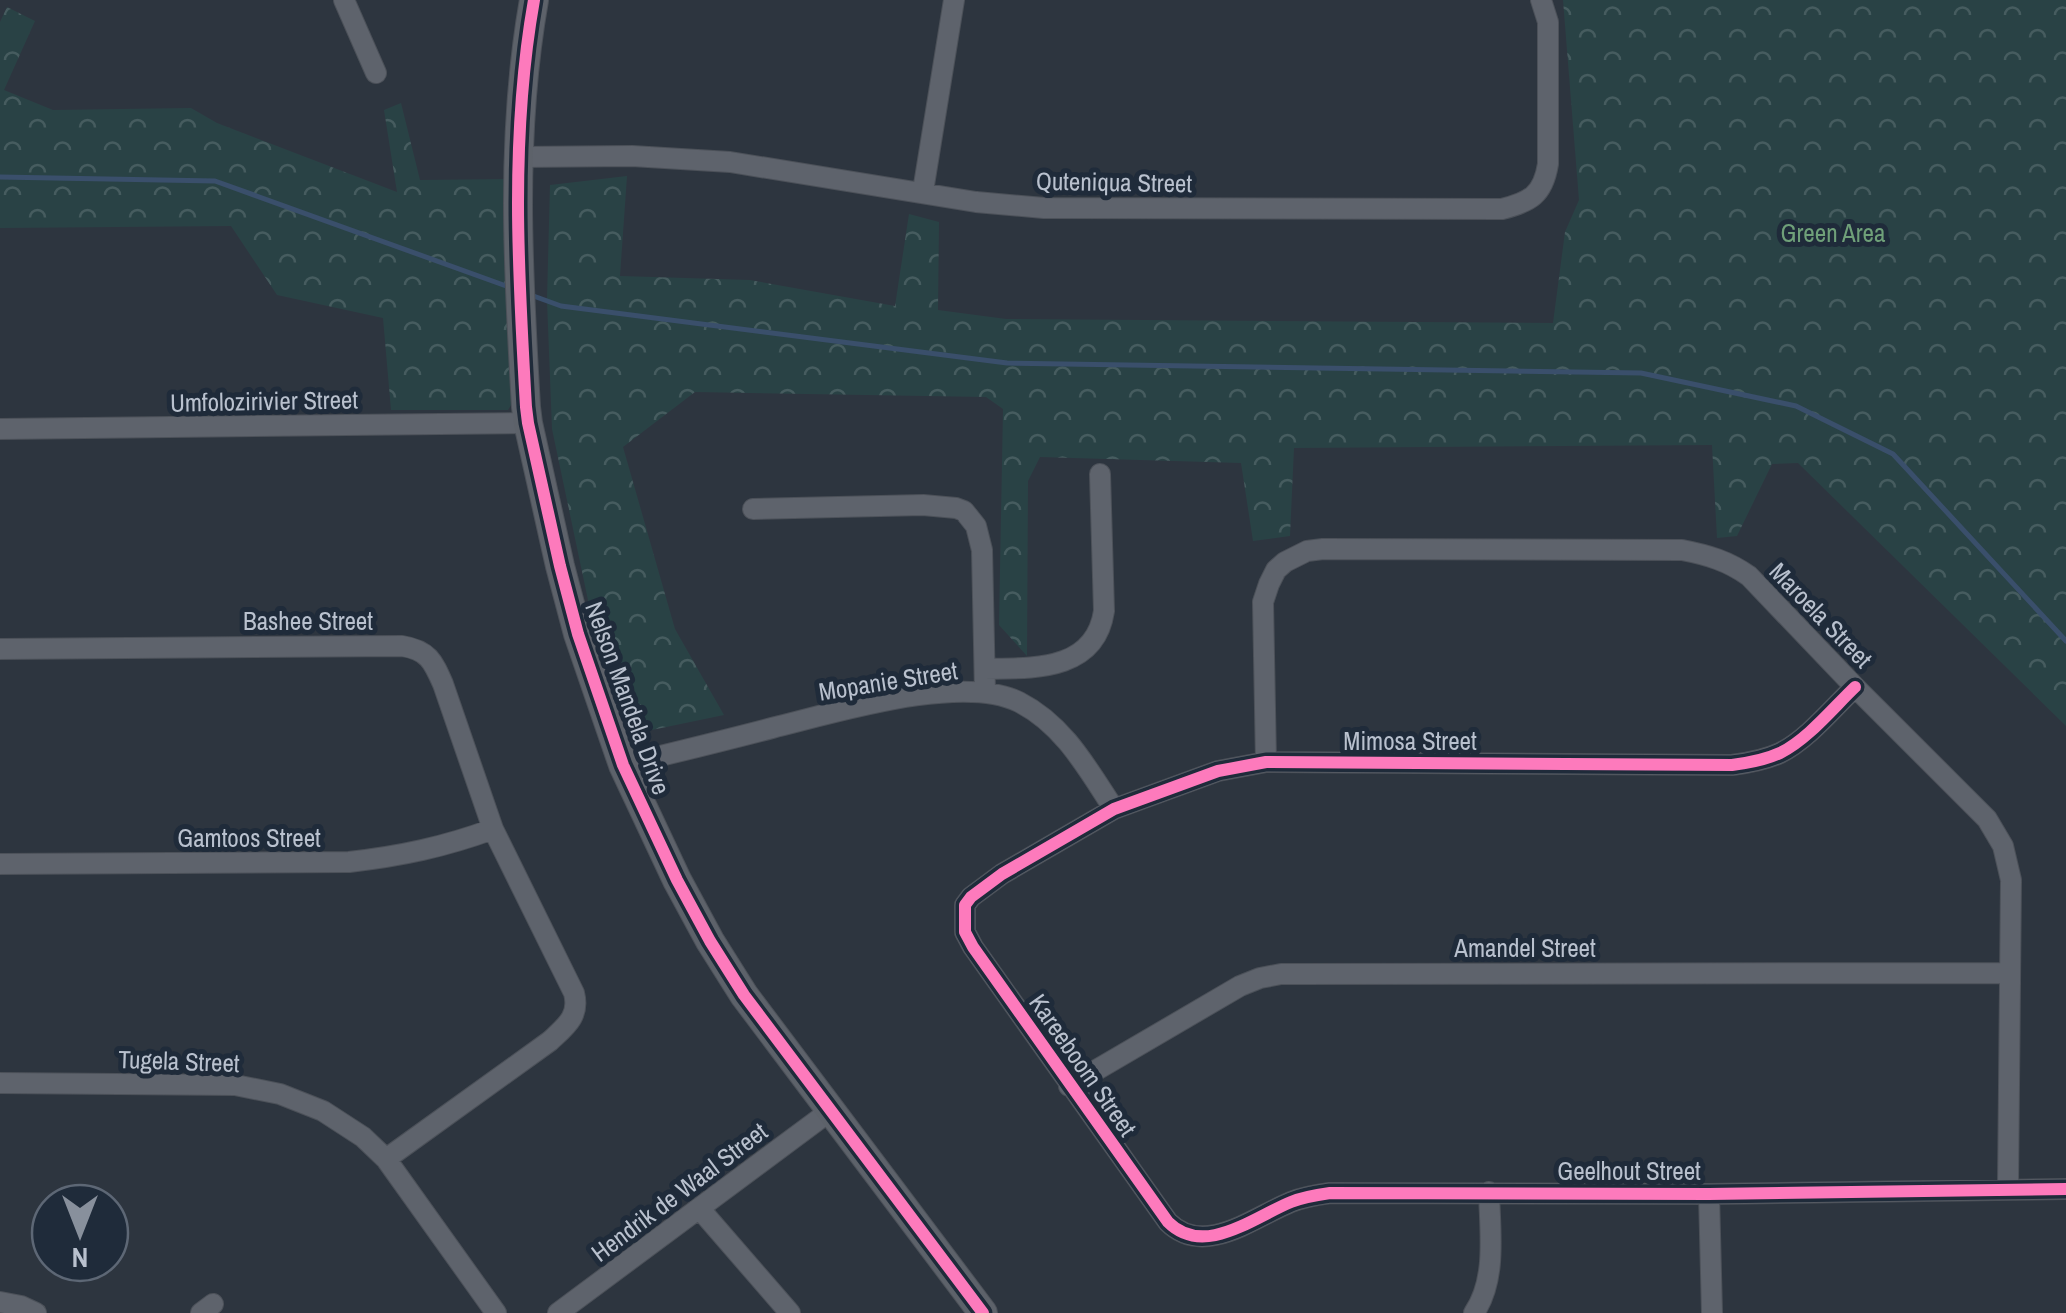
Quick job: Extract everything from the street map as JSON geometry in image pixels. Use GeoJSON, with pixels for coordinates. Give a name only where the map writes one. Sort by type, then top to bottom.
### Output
{"type":"FeatureCollection","features":[{"type":"Feature","properties":{"kind":"street"},"geometry":{"type":"LineString","coordinates":[[344,0],[376,74]]}},
{"type":"Feature","properties":{"kind":"street","name":"Nelson Mandela Drive"},"geometry":{"type":"LineString","coordinates":[[534,0],[518,157],[518,254],[528,423],[578,634],[624,765],[710,940],[744,994],[983,1313]]}},
{"type":"Feature","properties":{"kind":"street"},"geometry":{"type":"LineString","coordinates":[[923,191],[954,0]]}},
{"type":"Feature","properties":{"kind":"street","name":"Quteniqua Street"},"geometry":{"type":"LineString","coordinates":[[518,157],[632,156],[730,162],[1005,206],[1502,209],[1531,199],[1546,180],[1548,22],[1540,0]]}},
{"type":"Feature","properties":{"kind":"street","name":"Umfolozirivier Street"},"geometry":{"type":"LineString","coordinates":[[0,429],[528,423]]}},
{"type":"Feature","properties":{"kind":"street"},"geometry":{"type":"LineString","coordinates":[[985,669],[1042,667],[1068,660],[1089,645],[1102,626],[1100,474]]}},
{"type":"Feature","properties":{"kind":"street"},"geometry":{"type":"LineString","coordinates":[[753,509],[943,505],[964,511],[976,526],[982,550],[985,692]]}},
{"type":"Feature","properties":{"kind":"street","name":"Maroela Street"},"geometry":{"type":"LineString","coordinates":[[1266,762],[1262,602],[1276,570],[1307,552],[1682,550],[1734,564],[1987,819],[2003,846],[2010,880],[2008,1189]]}},
{"type":"Feature","properties":{"kind":"street","name":"Bashee Street"},"geometry":{"type":"LineString","coordinates":[[0,649],[377,646],[417,648],[436,666],[494,829],[574,992],[576,1004],[574,1017],[550,1041],[386,1160]]}},
{"type":"Feature","properties":{"kind":"street","name":"Mimosa Street"},"geometry":{"type":"LineString","coordinates":[[970,896],[1114,809],[1218,770],[1266,762],[1732,765],[1781,753],[1855,687]]}},
{"type":"Feature","properties":{"kind":"street","name":"Mopanie Street"},"geometry":{"type":"LineString","coordinates":[[624,765],[871,704],[957,691],[985,692],[1016,701],[1048,720],[1062,733],[1114,809]]}},
{"type":"Feature","properties":{"kind":"street","name":"Gamtoos Street"},"geometry":{"type":"LineString","coordinates":[[0,864],[348,862],[448,845],[494,829]]}},
{"type":"Feature","properties":{"kind":"street","name":"Kareeboom Street"},"geometry":{"type":"LineString","coordinates":[[970,896],[963,917],[972,947],[1168,1222],[1176,1230],[1201,1238]]}},
{"type":"Feature","properties":{"kind":"street","name":"Amandel Street"},"geometry":{"type":"LineString","coordinates":[[1069,1086],[1240,986],[1281,974],[2010,973]]}},
{"type":"Feature","properties":{"kind":"street","name":"Tugela Street"},"geometry":{"type":"LineString","coordinates":[[0,1084],[210,1084],[258,1089],[304,1102],[363,1137],[386,1160],[496,1313]]}},
{"type":"Feature","properties":{"kind":"street","name":"Hendrik de Waal Street"},"geometry":{"type":"LineString","coordinates":[[558,1313],[830,1111]]}},
{"type":"Feature","properties":{"kind":"street","name":"Geelhout Street"},"geometry":{"type":"LineString","coordinates":[[1201,1238],[1228,1232],[1294,1201],[1330,1193],[1709,1194],[2066,1189]]}},
{"type":"Feature","properties":{"kind":"street"},"geometry":{"type":"LineString","coordinates":[[1474,1313],[1487,1287],[1490,1192]]}},
{"type":"Feature","properties":{"kind":"street"},"geometry":{"type":"LineString","coordinates":[[1709,1194],[1712,1313]]}},
{"type":"Feature","properties":{"kind":"street"},"geometry":{"type":"LineString","coordinates":[[699,1208],[790,1313]]}},
{"type":"Feature","properties":{"kind":"street"},"geometry":{"type":"LineString","coordinates":[[0,1302],[36,1313]]}},
{"type":"Feature","properties":{"kind":"green space","name":"Green Area"},"geometry":{"type":"Polygon","coordinates":[[[1563,0],[2066,0],[2066,726],[1798,463],[1772,464],[1737,536],[1717,538],[1712,445],[1294,448],[1290,536],[1253,541],[1241,463],[1040,457],[1028,481],[1027,656],[999,625],[1003,409],[986,397],[695,392],[623,447],[675,629],[724,715],[647,731],[592,619],[552,429],[547,300],[550,185],[627,176],[620,276],[750,280],[895,306],[909,214],[939,222],[938,310],[1006,319],[1553,323],[1565,232],[1579,200],[1563,0]]]}},
{"type":"Feature","properties":{"kind":"green space"},"geometry":{"type":"Polygon","coordinates":[[[7,7],[35,21],[4,90],[53,110],[191,108],[217,123],[397,192],[384,110],[401,103],[420,180],[516,179],[519,392],[508,410],[391,410],[383,318],[277,295],[231,226],[0,228],[0,22],[7,7]]]}},
{"type":"Feature","properties":{"kind":"waterway"},"geometry":{"type":"LineString","coordinates":[[0,177],[215,181],[509,287]]}},
{"type":"Feature","properties":{"kind":"waterway"},"geometry":{"type":"LineString","coordinates":[[528,294],[561,306],[1007,363],[1641,373],[1796,406],[1893,454],[2066,641]]}},
{"type":"Feature","properties":{"kind":"cycle path"},"geometry":{"type":"LineString","coordinates":[[534,0],[519,152],[526,407],[578,634],[623,765],[710,941],[744,995],[983,1313]]}},
{"type":"Feature","properties":{"kind":"cycle path"},"geometry":{"type":"LineString","coordinates":[[1855,687],[1790,747],[1768,758],[1732,765],[1266,762],[1218,771],[1114,809],[1002,874],[965,905],[965,932],[1168,1222],[1197,1236],[1229,1231],[1296,1200],[1330,1193],[1709,1194],[2066,1189]]}}]}
